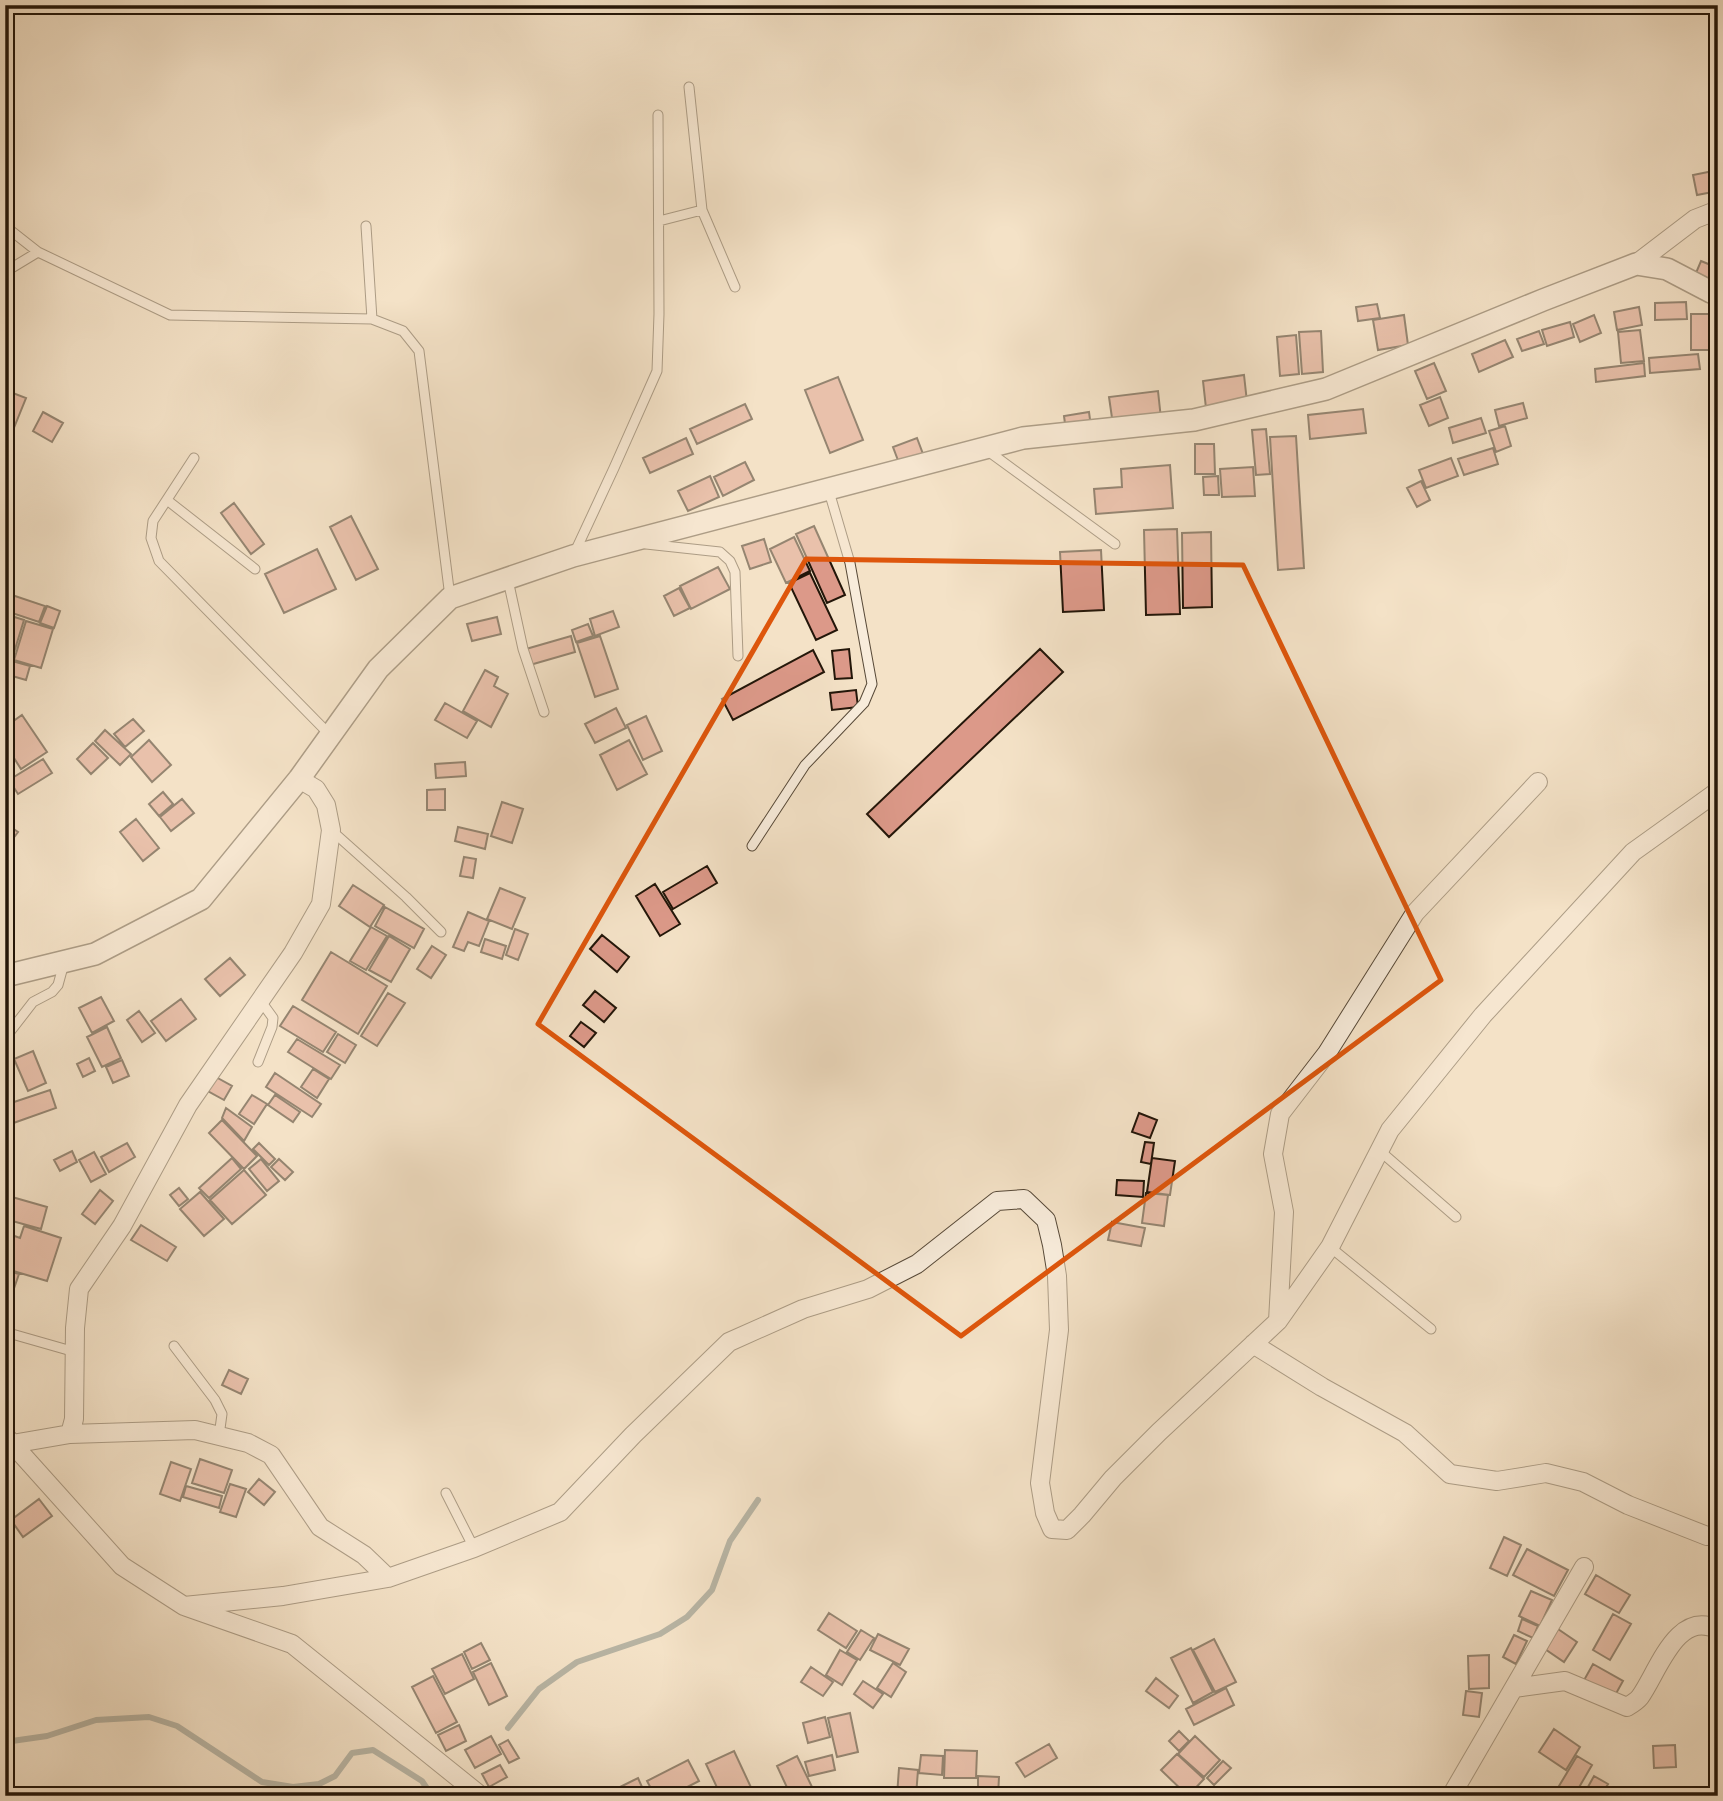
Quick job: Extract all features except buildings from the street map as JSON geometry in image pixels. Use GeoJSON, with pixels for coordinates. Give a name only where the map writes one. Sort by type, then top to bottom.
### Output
{"type":"FeatureCollection","features":[{"type":"Feature","properties":{"kind":"street"},"geometry":{"type":"LineString","coordinates":[[5,976],[94,954],[201,899],[299,779],[378,669],[450,598],[573,556],[1023,438],[1194,420],[1326,389],[1636,264],[1695,219],[1718,210]]}},
{"type":"Feature","properties":{"kind":"street"},"geometry":{"type":"LineString","coordinates":[[1636,264],[1667,270],[1718,293]]}},
{"type":"Feature","properties":{"kind":"street"},"geometry":{"type":"LineString","coordinates":[[70,1434],[75,1419],[75,1328],[79,1289],[122,1226],[188,1105],[293,953],[321,904],[331,830],[326,805],[316,789],[299,779]]}},
{"type":"Feature","properties":{"kind":"street"},"geometry":{"type":"LineString","coordinates":[[1278,1321],[1284,1212],[1273,1154],[1280,1114],[1327,1053],[1415,913],[1538,782]]}},
{"type":"Feature","properties":{"kind":"street"},"geometry":{"type":"LineString","coordinates":[[184,1606],[283,1596],[388,1578],[474,1548],[560,1512],[633,1435],[729,1342],[803,1308],[868,1289],[918,1264],[997,1201],[1024,1199],[1045,1220],[1052,1245],[1057,1276],[1059,1330],[1040,1483],[1045,1513],[1052,1529],[1067,1530],[1159,1432],[1278,1321],[1329,1247],[1391,1130],[1483,1014],[1633,852],[1718,790]]}},
{"type":"Feature","properties":{"kind":"street"},"geometry":{"type":"LineString","coordinates":[[1253,1344],[1322,1387],[1405,1433],[1450,1474],[1497,1481],[1546,1474],[1583,1482],[1628,1506],[1707,1536]]}},
{"type":"Feature","properties":{"kind":"street"},"geometry":{"type":"LineString","coordinates":[[9,1440],[70,1434],[195,1430],[248,1443],[271,1455],[320,1527],[364,1555],[388,1578]]}},
{"type":"Feature","properties":{"kind":"street"},"geometry":{"type":"LineString","coordinates":[[9,1440],[122,1566],[184,1606],[292,1644],[481,1796]]}},
{"type":"Feature","properties":{"kind":"street"},"geometry":{"type":"LineString","coordinates":[[1451,1796],[1584,1567]]}},
{"type":"Feature","properties":{"kind":"street"},"geometry":{"type":"LineString","coordinates":[[1514,1688],[1565,1681],[1627,1707],[1639,1700],[1675,1639],[1687,1628],[1709,1625],[1718,1630]]}},
{"type":"Feature","properties":{"kind":"lane"},"geometry":{"type":"LineString","coordinates":[[689,87],[702,210],[735,287]]}},
{"type":"Feature","properties":{"kind":"lane"},"geometry":{"type":"LineString","coordinates":[[573,556],[657,371],[658,115]]}},
{"type":"Feature","properties":{"kind":"lane"},"geometry":{"type":"LineString","coordinates":[[659,221],[702,210]]}},
{"type":"Feature","properties":{"kind":"lane"},"geometry":{"type":"LineString","coordinates":[[5,226],[38,252],[170,315],[372,318],[403,331],[419,351],[450,598]]}},
{"type":"Feature","properties":{"kind":"lane"},"geometry":{"type":"LineString","coordinates":[[366,226],[372,318]]}},
{"type":"Feature","properties":{"kind":"lane"},"geometry":{"type":"LineString","coordinates":[[5,272],[38,252]]}},
{"type":"Feature","properties":{"kind":"lane"},"geometry":{"type":"LineString","coordinates":[[984,448],[1115,544]]}},
{"type":"Feature","properties":{"kind":"lane"},"geometry":{"type":"LineString","coordinates":[[194,458],[153,521],[151,538],[159,561],[330,735]]}},
{"type":"Feature","properties":{"kind":"lane"},"geometry":{"type":"LineString","coordinates":[[752,846],[805,765],[864,703],[872,684],[850,563],[828,488]]}},
{"type":"Feature","properties":{"kind":"lane"},"geometry":{"type":"LineString","coordinates":[[167,500],[255,569]]}},
{"type":"Feature","properties":{"kind":"lane"},"geometry":{"type":"LineString","coordinates":[[630,542],[720,552],[730,561],[735,572],[738,656]]}},
{"type":"Feature","properties":{"kind":"lane"},"geometry":{"type":"LineString","coordinates":[[508,578],[523,649],[544,712]]}},
{"type":"Feature","properties":{"kind":"lane"},"geometry":{"type":"LineString","coordinates":[[331,830],[406,897],[441,933]]}},
{"type":"Feature","properties":{"kind":"lane"},"geometry":{"type":"LineString","coordinates":[[9,1033],[33,1002],[52,992],[58,985],[64,961]]}},
{"type":"Feature","properties":{"kind":"lane"},"geometry":{"type":"LineString","coordinates":[[258,1062],[272,1027],[272,1018],[260,1000]]}},
{"type":"Feature","properties":{"kind":"lane"},"geometry":{"type":"LineString","coordinates":[[1380,1151],[1455,1217]]}},
{"type":"Feature","properties":{"kind":"lane"},"geometry":{"type":"LineString","coordinates":[[1329,1247],[1431,1329]]}},
{"type":"Feature","properties":{"kind":"lane"},"geometry":{"type":"LineString","coordinates":[[5,1332],[75,1352]]}},
{"type":"Feature","properties":{"kind":"lane"},"geometry":{"type":"LineString","coordinates":[[174,1346],[215,1399],[222,1414],[219,1436]]}},
{"type":"Feature","properties":{"kind":"lane"},"geometry":{"type":"LineString","coordinates":[[446,1493],[474,1548]]}},
{"type":"Feature","properties":{"kind":"highlighted area"},"geometry":{"type":"Polygon","coordinates":[[[806,559],[1243,565],[1441,980],[961,1336],[538,1024],[806,559]]]}},
{"type":"Feature","properties":{"kind":"waterway"},"geometry":{"type":"LineString","coordinates":[[508,1728],[539,1689],[577,1662],[660,1634],[687,1617],[712,1590],[730,1541],[758,1500]]}},
{"type":"Feature","properties":{"kind":"waterway"},"geometry":{"type":"LineString","coordinates":[[5,1742],[47,1736],[96,1720],[149,1717],[177,1726],[262,1782],[293,1787],[319,1784],[335,1776],[352,1753],[373,1750],[422,1781],[432,1796]]}},
{"type":"Feature","properties":{"kind":"waterway"},"geometry":{"type":"LineString","coordinates":[[455,1796],[459,1791]]}}]}
